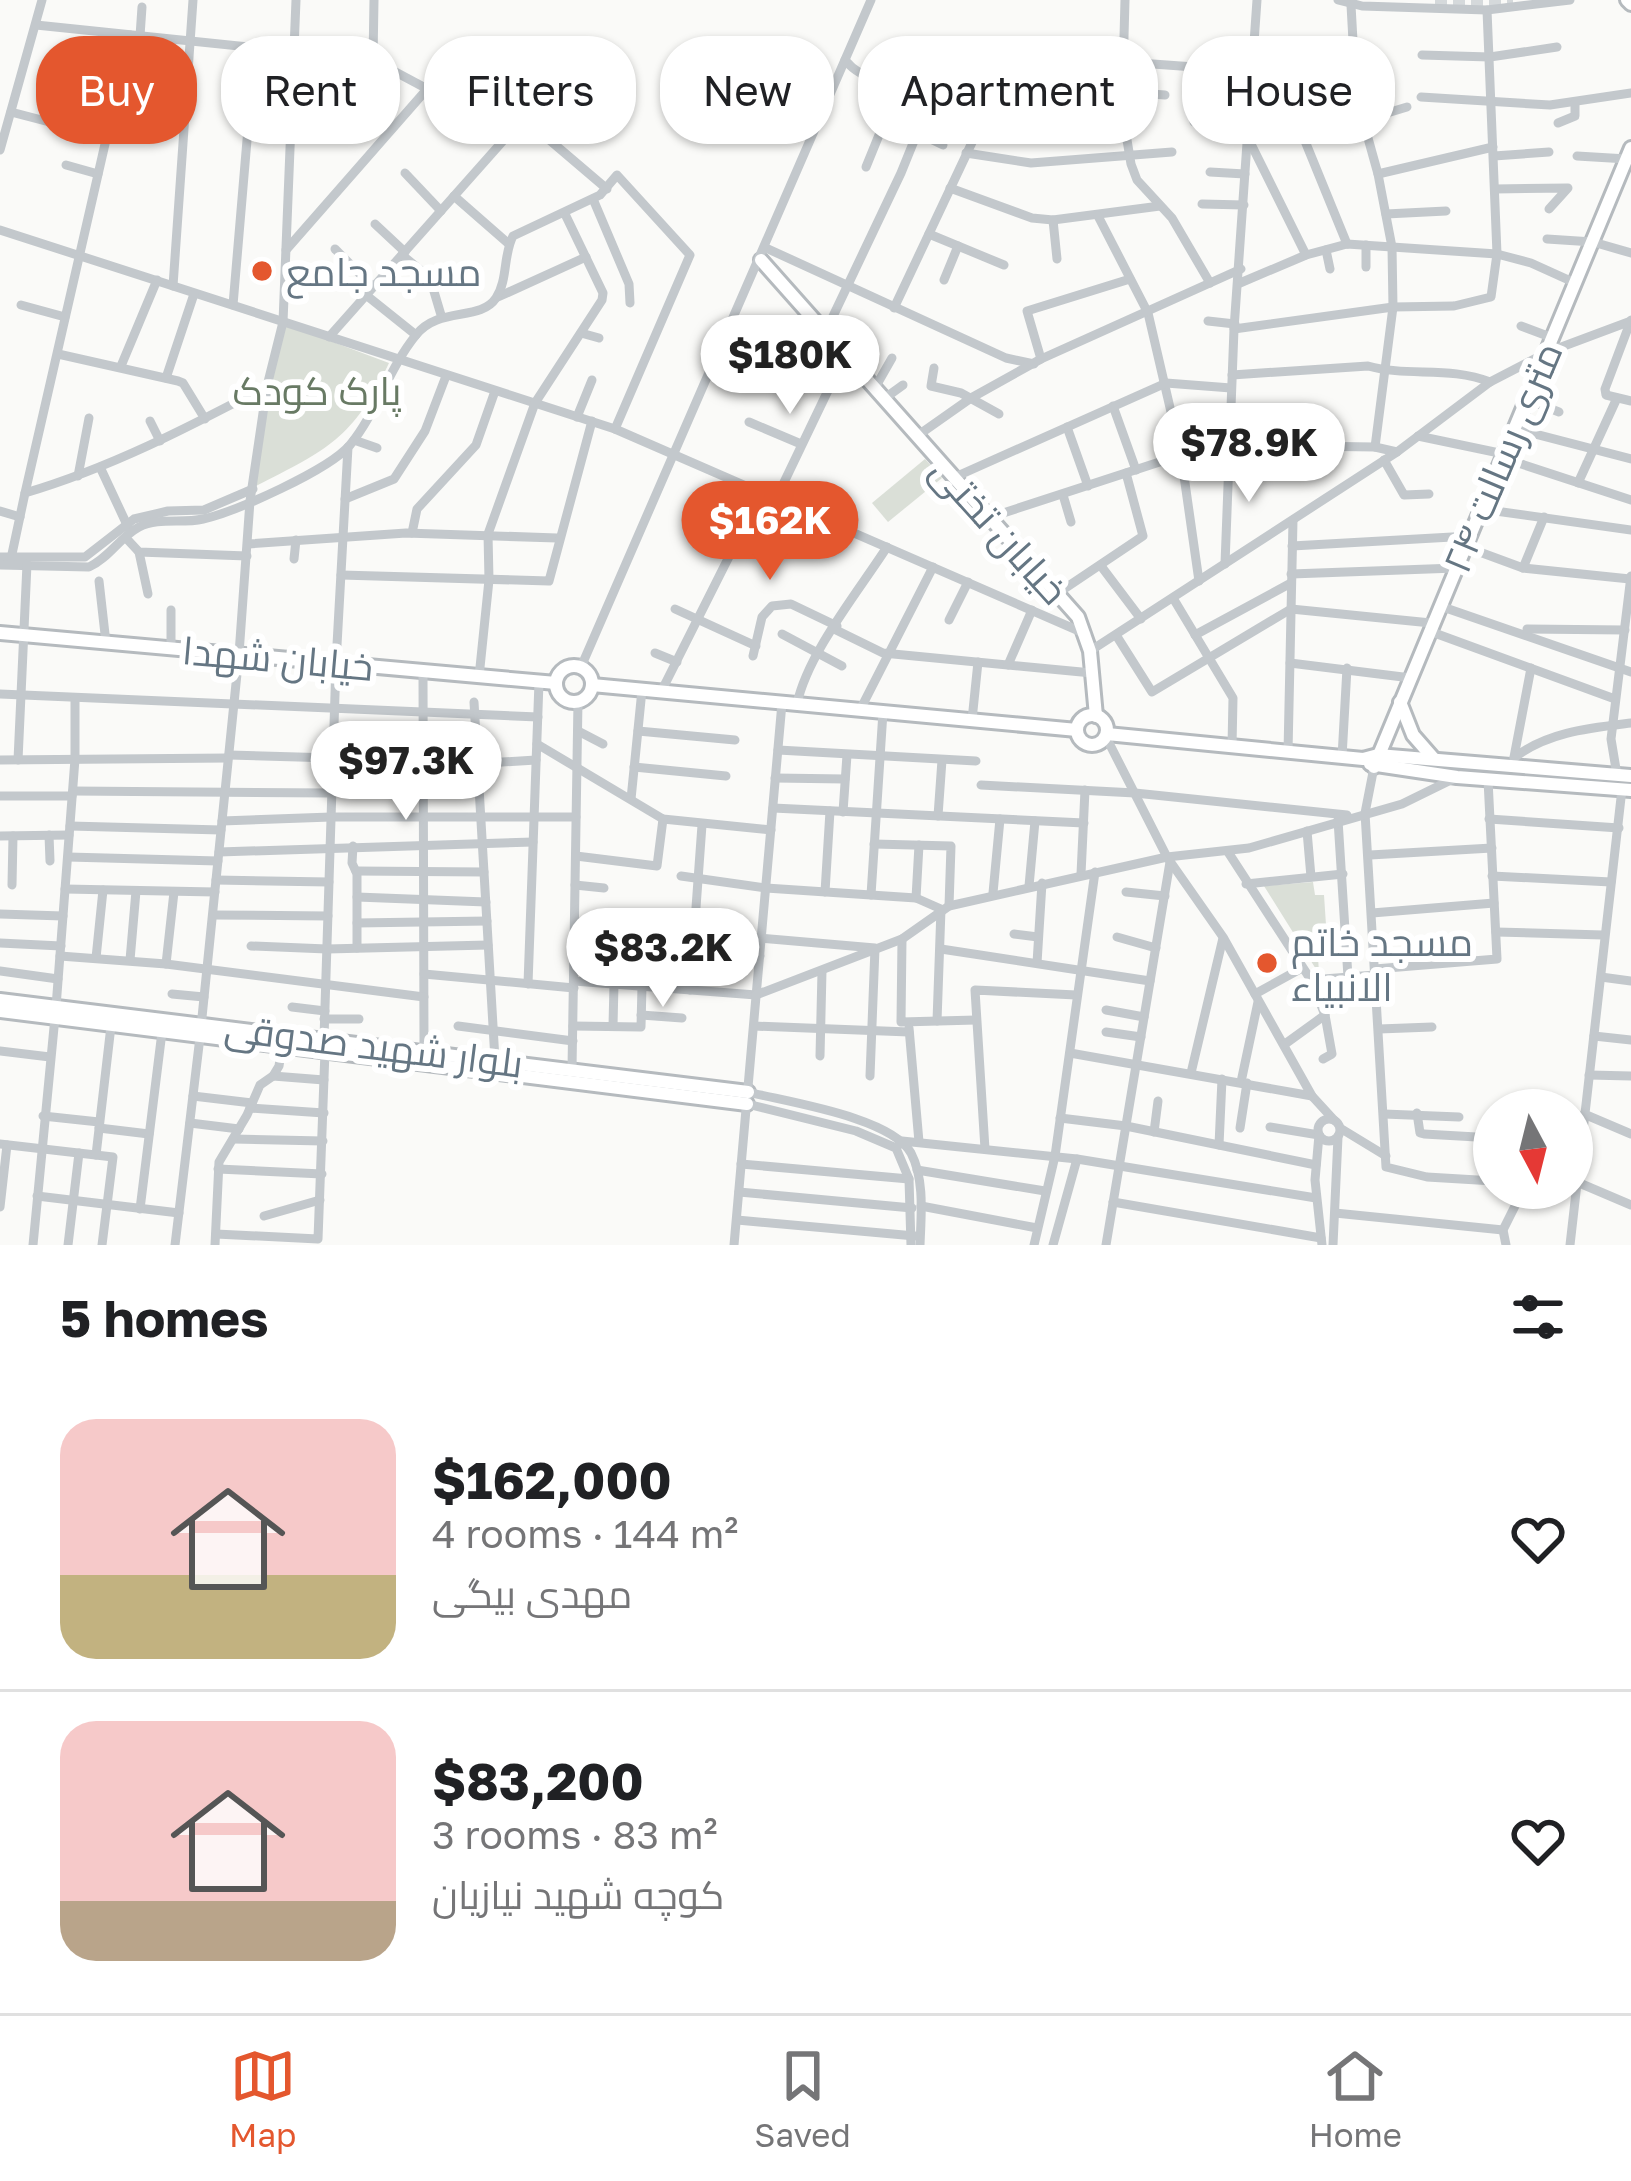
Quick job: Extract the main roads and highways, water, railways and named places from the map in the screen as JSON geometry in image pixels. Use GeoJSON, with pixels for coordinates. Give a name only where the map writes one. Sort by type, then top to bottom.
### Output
{"type":"FeatureCollection","features":[{"type":"Feature","properties":{"kind":"main road","name":"۲۴ متری رسالت"},"geometry":{"type":"LineString","coordinates":[[1372,760],[1411,678],[1629,153]]}},
{"type":"Feature","properties":{"kind":"main road","name":"خیابان تختی"},"geometry":{"type":"LineString","coordinates":[[764,254],[917,436],[1058,593],[1086,634],[1096,716]]}},
{"type":"Feature","properties":{"kind":"main road","name":"خیابان شهدا"},"geometry":{"type":"LineString","coordinates":[[0,633],[556,683]]}},
{"type":"Feature","properties":{"kind":"main road"},"geometry":{"type":"LineString","coordinates":[[568,667],[581,667],[592,686],[578,701],[560,695],[556,683],[568,667]]}},
{"type":"Feature","properties":{"kind":"main road"},"geometry":{"type":"LineString","coordinates":[[592,686],[1077,730]]}},
{"type":"Feature","properties":{"kind":"main road"},"geometry":{"type":"LineString","coordinates":[[1400,702],[1412,735],[1435,760]]}},
{"type":"Feature","properties":{"kind":"main road"},"geometry":{"type":"LineString","coordinates":[[1096,716],[1105,722],[1106,735],[1099,744],[1088,745],[1077,730],[1084,717],[1096,716]]}},
{"type":"Feature","properties":{"kind":"main road"},"geometry":{"type":"LineString","coordinates":[[1106,735],[1372,760],[1488,780],[1624,775]]}},
{"type":"Feature","properties":{"kind":"main road"},"geometry":{"type":"LineString","coordinates":[[1372,760],[1513,762],[1550,777],[1627,790]]}},
{"type":"Feature","properties":{"kind":"main road","name":"بلوار شهید صدوقی"},"geometry":{"type":"LineString","coordinates":[[0,1000],[56,1012],[111,1026],[162,1032],[201,1030],[282,1046],[324,1044],[424,1050],[747,1098],[324,1044],[56,1012],[0,1011]]}},
{"type":"Feature","properties":{"kind":"tunnel"},"geometry":{"type":"LineString","coordinates":[[1435,0],[1513,0]]}},
{"type":"Feature","properties":{"kind":"place","name":"مسجد جامع"},"geometry":{"type":"Point","coordinates":[262,271]}},
{"type":"Feature","properties":{"kind":"place","name":"مسجد خاتم الانبیاء"},"geometry":{"type":"Point","coordinates":[1267,963]}},
{"type":"Feature","properties":{"kind":"park label","name":"پارک کودک"},"geometry":{"type":"Point","coordinates":[317,390]}}]}
